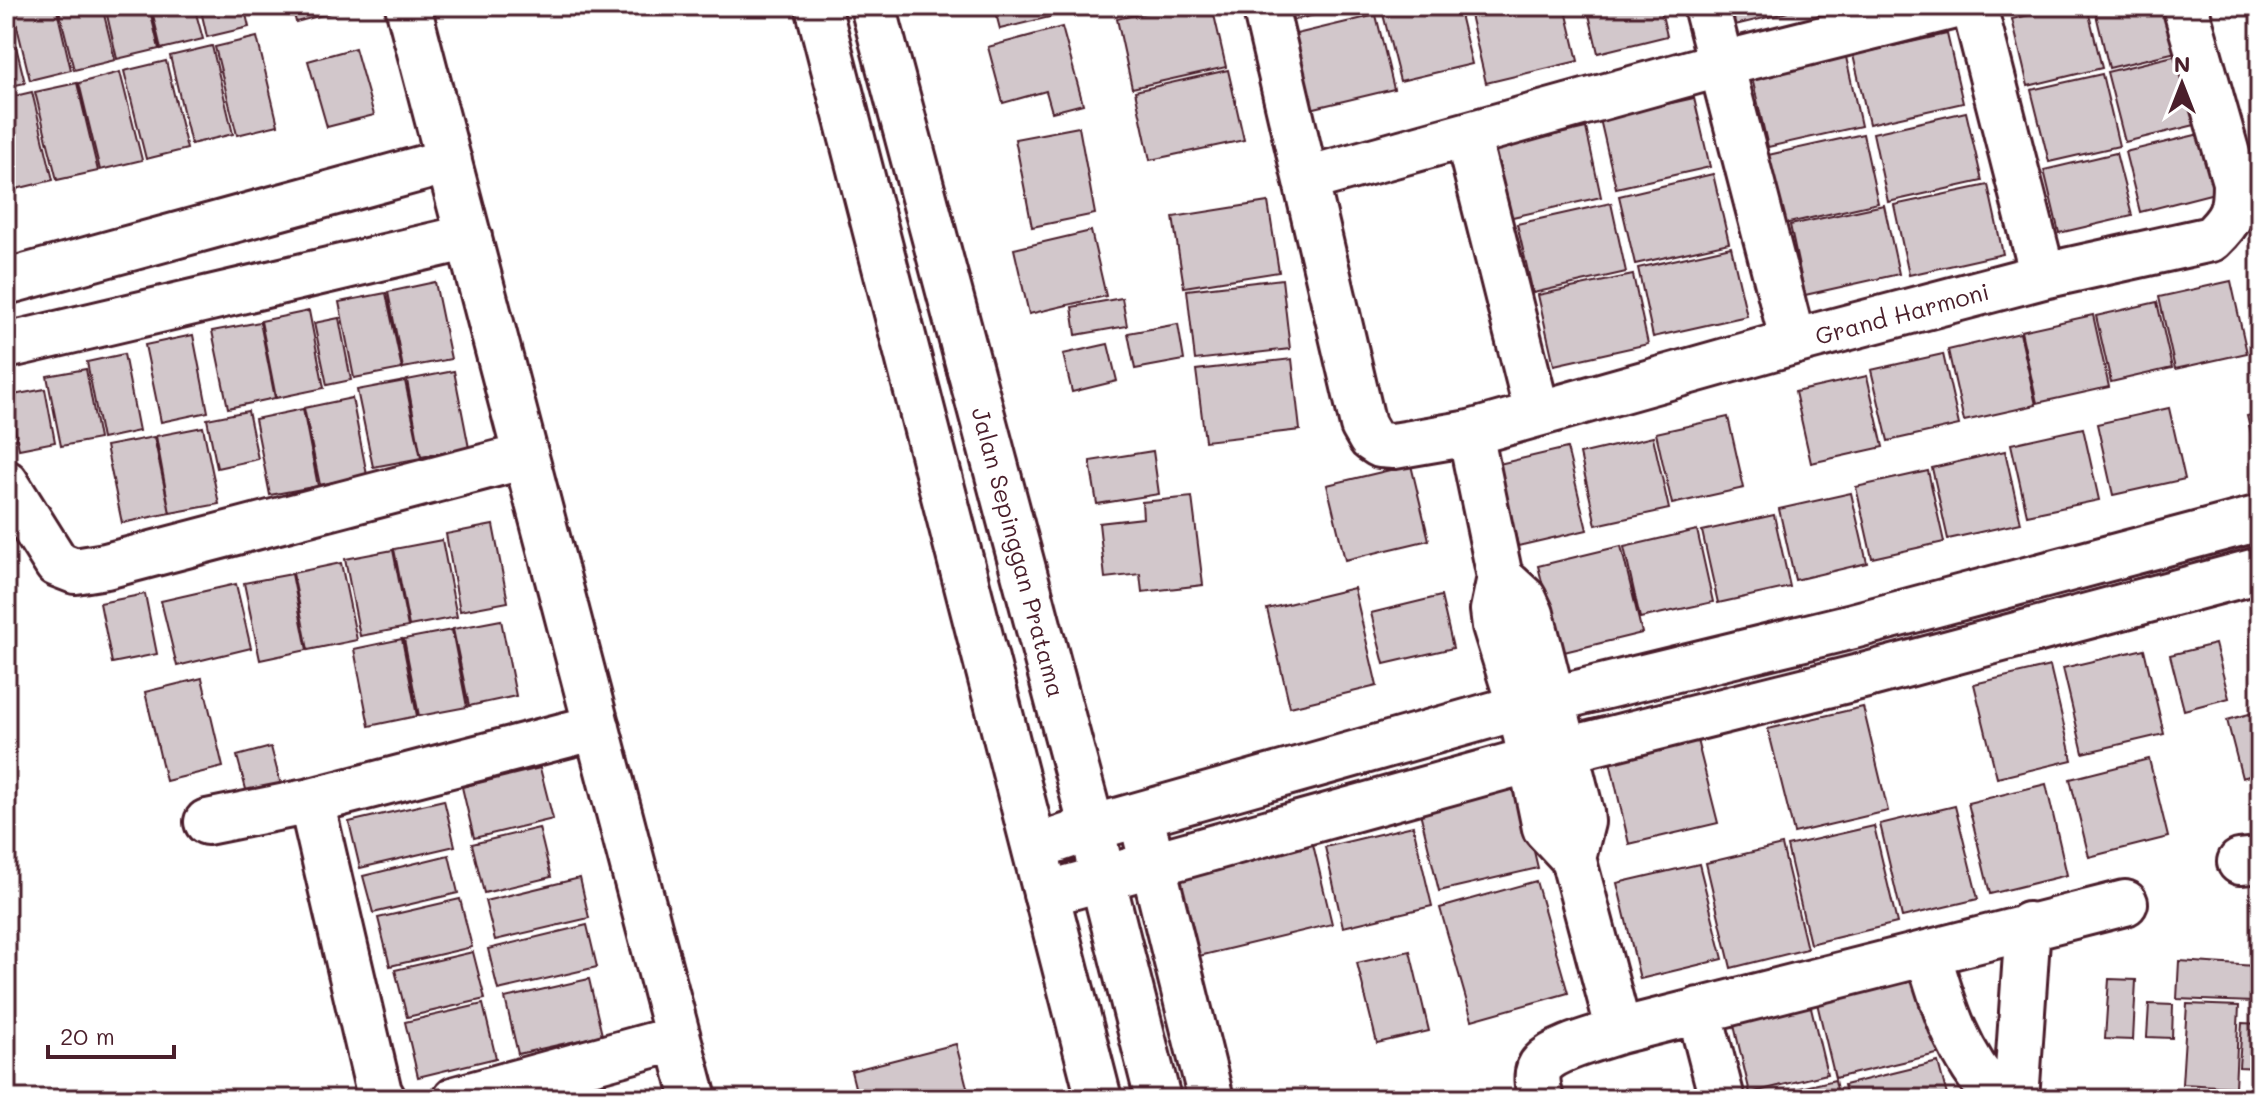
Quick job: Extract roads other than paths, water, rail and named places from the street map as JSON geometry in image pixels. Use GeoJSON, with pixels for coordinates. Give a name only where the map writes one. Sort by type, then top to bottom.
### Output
{"type":"FeatureCollection","features":[{"type":"Feature","properties":{"kind":"street"},"geometry":{"type":"LineString","coordinates":[[408,6],[694,1099]]}},
{"type":"Feature","properties":{"kind":"street"},"geometry":{"type":"LineString","coordinates":[[818,6],[1099,1099]]}},
{"type":"Feature","properties":{"kind":"street","name":"Jalan Sepinggan Pratama"},"geometry":{"type":"LineString","coordinates":[[873,6],[1092,828],[1158,1099]]}},
{"type":"Feature","properties":{"kind":"street"},"geometry":{"type":"LineString","coordinates":[[1265,6],[1307,179],[1722,64],[1955,6]]}},
{"type":"Feature","properties":{"kind":"street"},"geometry":{"type":"LineString","coordinates":[[1706,6],[1793,342]]}},
{"type":"Feature","properties":{"kind":"street"},"geometry":{"type":"LineString","coordinates":[[1974,6],[2043,276]]}},
{"type":"Feature","properties":{"kind":"street","name":"Grand Harmoni"},"geometry":{"type":"LineString","coordinates":[[1307,179],[1363,425],[1371,439],[1380,445],[1394,446],[1470,433],[1537,412],[2043,276],[2211,239],[2228,223],[2235,207],[2235,182],[2185,6]]}},
{"type":"Feature","properties":{"kind":"street"},"geometry":{"type":"LineString","coordinates":[[1467,135],[1537,412]]}},
{"type":"Feature","properties":{"kind":"street"},"geometry":{"type":"LineString","coordinates":[[6,282],[449,161]]}},
{"type":"Feature","properties":{"kind":"street"},"geometry":{"type":"LineString","coordinates":[[6,346],[469,237]]}},
{"type":"Feature","properties":{"kind":"street"},"geometry":{"type":"LineString","coordinates":[[1470,433],[1500,577],[1493,617],[1536,704],[1548,755],[1582,817],[1573,858],[1619,1031]]}},
{"type":"Feature","properties":{"kind":"street"},"geometry":{"type":"LineString","coordinates":[[6,483],[57,564],[75,571],[106,566],[526,456]]}},
{"type":"Feature","properties":{"kind":"street"},"geometry":{"type":"LineString","coordinates":[[1036,847],[1092,828],[1536,704],[2250,521],[2257,571],[1852,679],[1548,755],[1046,894]]}},
{"type":"Feature","properties":{"kind":"street"},"geometry":{"type":"LineString","coordinates":[[207,822],[311,801],[597,727]]}},
{"type":"Feature","properties":{"kind":"street"},"geometry":{"type":"LineString","coordinates":[[311,801],[383,1099]]}},
{"type":"Feature","properties":{"kind":"street"},"geometry":{"type":"LineString","coordinates":[[1141,814],[1211,1099]]}},
{"type":"Feature","properties":{"kind":"street"},"geometry":{"type":"LineString","coordinates":[[1541,1099],[1538,1072],[1542,1063],[1553,1055],[1619,1031],[2028,925],[2125,903]]}},
{"type":"Feature","properties":{"kind":"street"},"geometry":{"type":"LineString","coordinates":[[2016,1099],[2028,925]]}},
{"type":"Feature","properties":{"kind":"street"},"geometry":{"type":"LineString","coordinates":[[1928,953],[1947,1018],[1968,1060],[1998,1099]]}},
{"type":"Feature","properties":{"kind":"street"},"geometry":{"type":"LineString","coordinates":[[1699,1010],[1722,1099]]}},
{"type":"Feature","properties":{"kind":"street"},"geometry":{"type":"LineString","coordinates":[[456,1099],[678,1038]]}}]}
